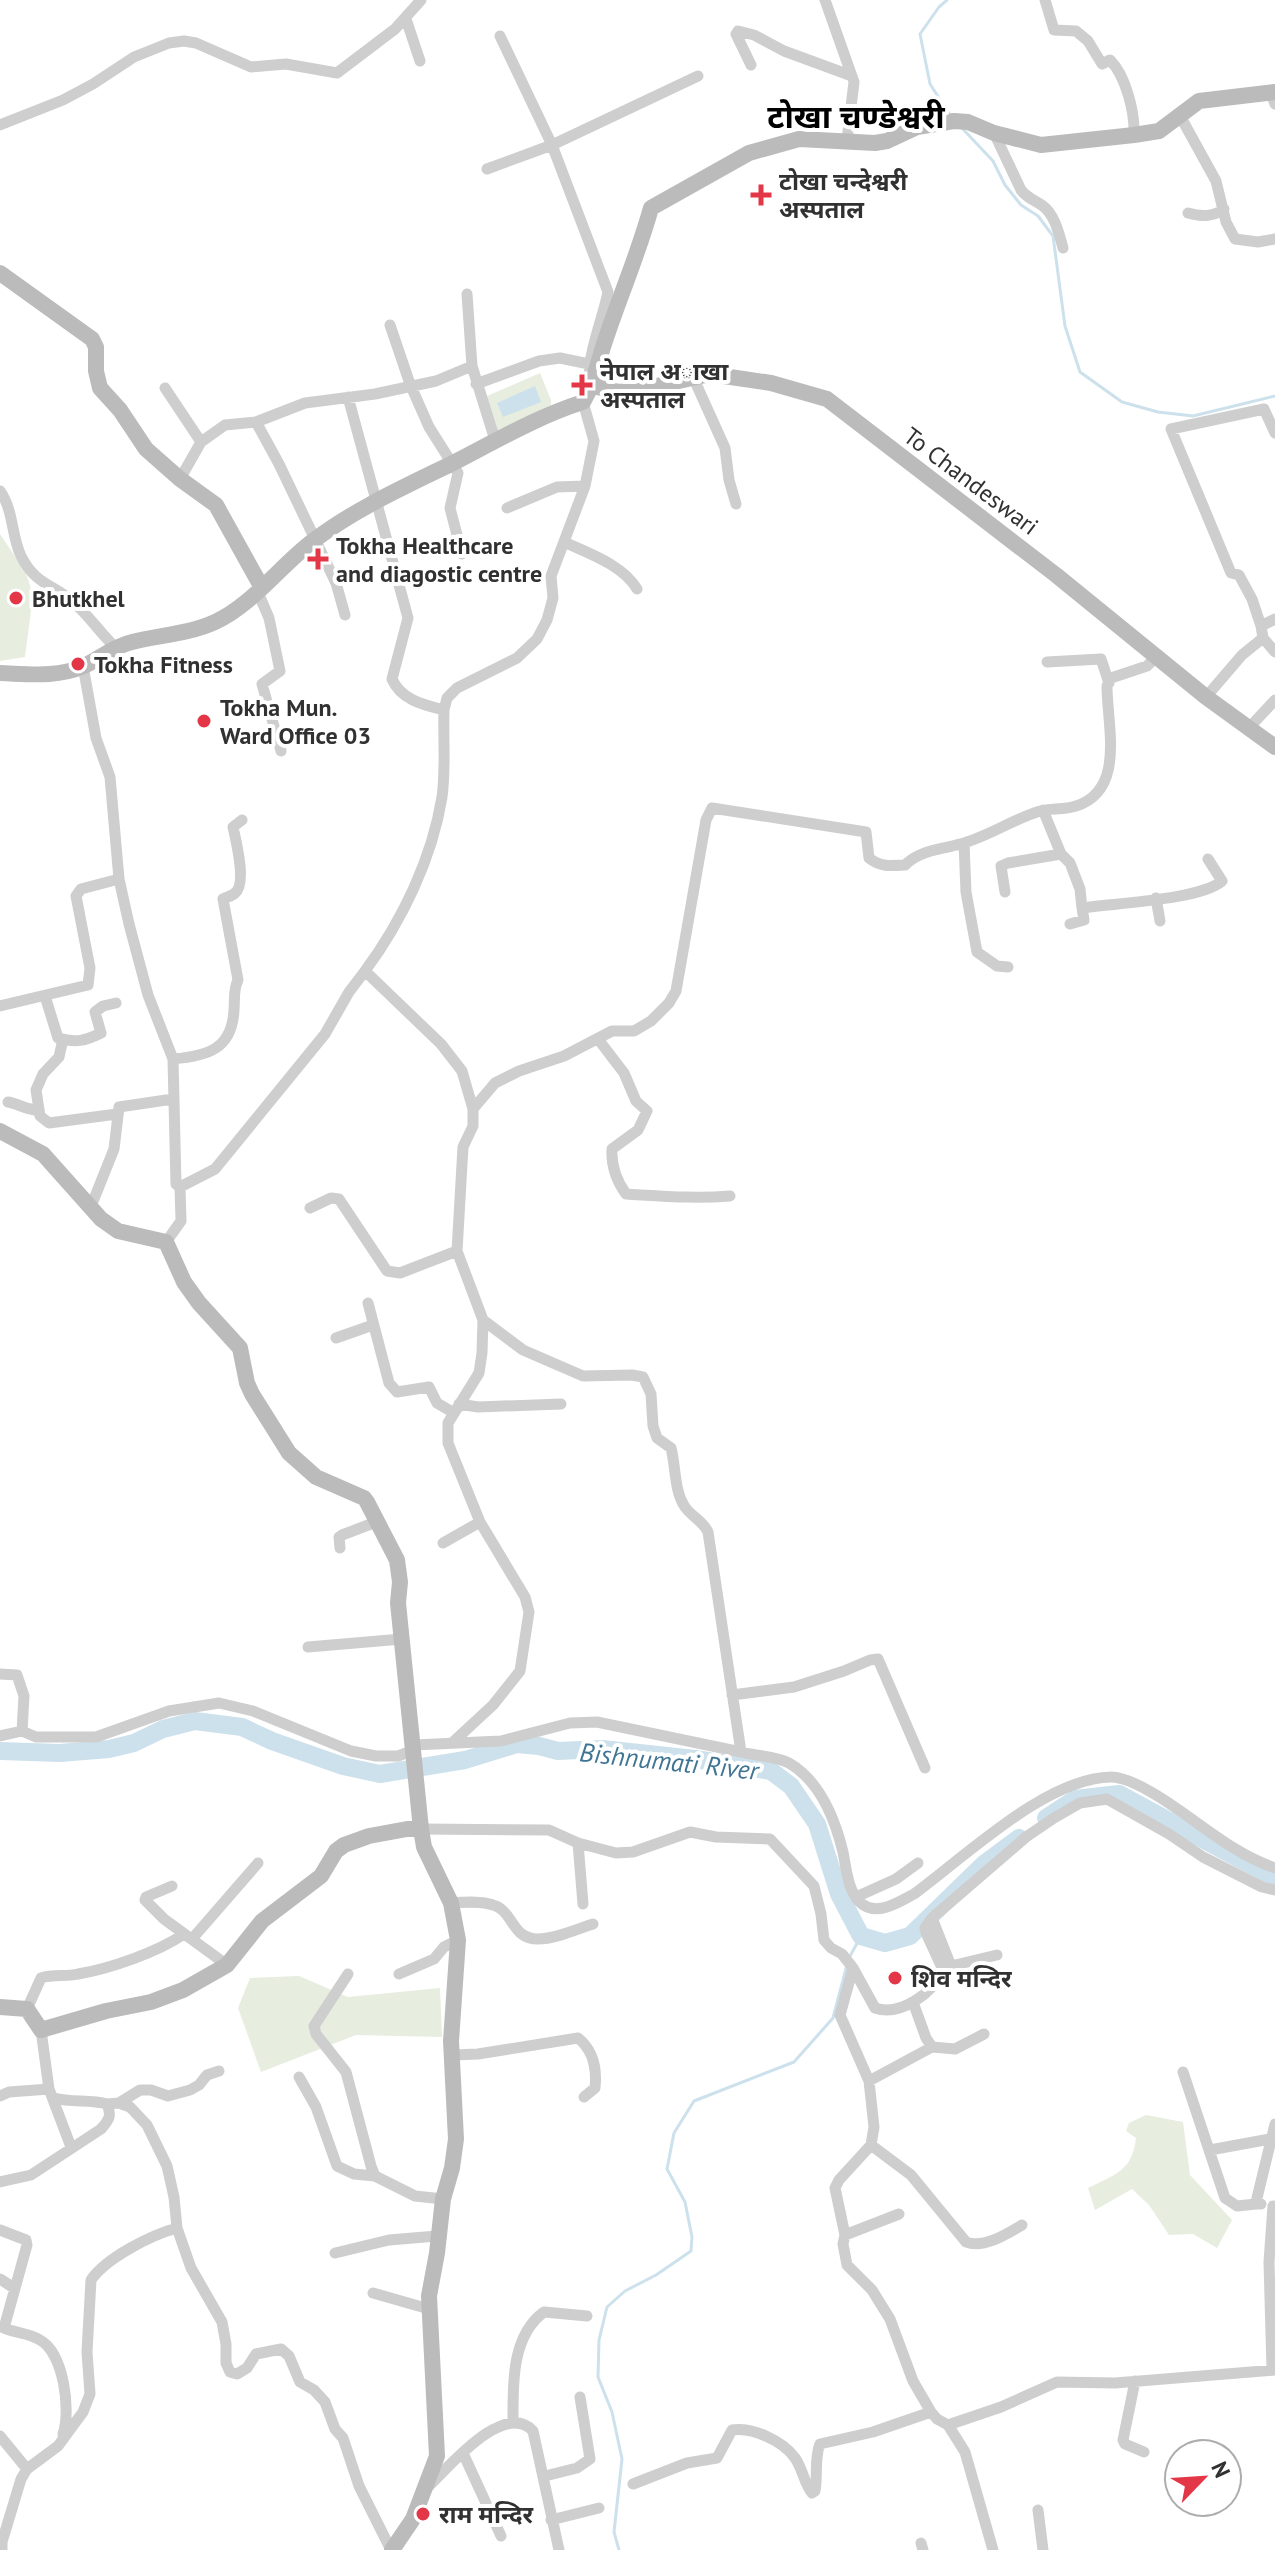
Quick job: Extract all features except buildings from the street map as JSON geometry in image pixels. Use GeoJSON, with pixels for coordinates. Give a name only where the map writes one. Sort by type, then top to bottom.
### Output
{"type":"FeatureCollection","features":[{"type":"Feature","properties":{"kind":"street"},"geometry":{"type":"LineString","coordinates":[[0,125],[63,100],[134,57],[169,43],[184,41],[208,47],[251,67],[286,64],[337,73],[406,19],[421,0]]}},
{"type":"Feature","properties":{"kind":"street"},"geometry":{"type":"LineString","coordinates":[[825,0],[852,76],[854,92],[847,140]]}},
{"type":"Feature","properties":{"kind":"street"},"geometry":{"type":"LineString","coordinates":[[1045,0],[1054,30],[1076,31],[1088,41],[1102,64],[1110,60],[1114,63],[1124,84],[1134,135]]}},
{"type":"Feature","properties":{"kind":"street"},"geometry":{"type":"LineString","coordinates":[[406,19],[420,61]]}},
{"type":"Feature","properties":{"kind":"street"},"geometry":{"type":"LineString","coordinates":[[751,65],[736,34],[738,31],[852,76]]}},
{"type":"Feature","properties":{"kind":"street"},"geometry":{"type":"LineString","coordinates":[[500,36],[552,145],[608,292],[589,364],[593,386]]}},
{"type":"Feature","properties":{"kind":"street"},"geometry":{"type":"LineString","coordinates":[[487,169],[552,145],[698,76]]}},
{"type":"Feature","properties":{"kind":"street"},"geometry":{"type":"LineString","coordinates":[[0,673],[54,675],[83,666],[115,647],[177,634],[215,622],[238,609],[315,540],[375,501],[495,440],[583,402],[593,386],[604,344],[637,258],[651,208],[749,153],[799,139],[875,143],[887,141],[917,127],[942,123],[968,122],[994,133],[1041,145],[1134,135],[1159,131],[1199,101],[1274,96]]}},
{"type":"Feature","properties":{"kind":"street"},"geometry":{"type":"LineString","coordinates":[[1177,117],[1184,123],[1216,181],[1226,222],[1235,239],[1258,242],[1275,239]]}},
{"type":"Feature","properties":{"kind":"street"},"geometry":{"type":"LineString","coordinates":[[994,133],[1021,190],[1050,215],[1063,248]]}},
{"type":"Feature","properties":{"kind":"street"},"geometry":{"type":"LineString","coordinates":[[1188,213],[1215,215],[1224,209]]}},
{"type":"Feature","properties":{"kind":"street"},"geometry":{"type":"LineString","coordinates":[[0,273],[92,339],[96,347],[100,388],[120,410],[146,449],[216,505],[259,588],[269,618],[280,671],[262,684],[281,751]]}},
{"type":"Feature","properties":{"kind":"street"},"geometry":{"type":"LineString","coordinates":[[467,294],[472,366],[495,440]]}},
{"type":"Feature","properties":{"kind":"street"},"geometry":{"type":"LineString","coordinates":[[390,325],[429,427],[458,473],[450,508],[462,554]]}},
{"type":"Feature","properties":{"kind":"street"},"geometry":{"type":"LineString","coordinates":[[476,384],[549,359],[589,364]]}},
{"type":"Feature","properties":{"kind":"street"},"geometry":{"type":"LineString","coordinates":[[180,479],[201,442],[225,425],[256,422],[305,403],[375,394],[410,384],[436,381],[472,366]]}},
{"type":"Feature","properties":{"kind":"street","name":"To Chandeswari"},"geometry":{"type":"LineString","coordinates":[[593,386],[619,392],[631,391],[710,374],[771,383],[827,399],[1158,655],[1206,697],[1275,747]]}},
{"type":"Feature","properties":{"kind":"street"},"geometry":{"type":"LineString","coordinates":[[693,377],[725,448],[736,504]]}},
{"type":"Feature","properties":{"kind":"street"},"geometry":{"type":"LineString","coordinates":[[165,388],[201,442]]}},
{"type":"Feature","properties":{"kind":"street"},"geometry":{"type":"LineString","coordinates":[[348,397],[408,618],[392,679],[403,695],[444,710]]}},
{"type":"Feature","properties":{"kind":"street"},"geometry":{"type":"LineString","coordinates":[[180,1187],[215,1169],[325,1034],[349,992],[379,953],[409,900],[438,816],[447,698],[457,688],[517,658],[537,639],[547,620],[553,598],[551,576],[585,486],[594,441],[583,402]]}},
{"type":"Feature","properties":{"kind":"street"},"geometry":{"type":"LineString","coordinates":[[1275,433],[1264,409],[1171,429],[1231,573],[1239,575],[1252,599],[1262,632],[1275,652]]}},
{"type":"Feature","properties":{"kind":"street"},"geometry":{"type":"LineString","coordinates":[[256,422],[336,583],[345,615]]}},
{"type":"Feature","properties":{"kind":"street"},"geometry":{"type":"LineString","coordinates":[[507,508],[557,487],[585,486]]}},
{"type":"Feature","properties":{"kind":"street"},"geometry":{"type":"LineString","coordinates":[[0,491],[7,501],[22,557],[31,570],[43,584],[72,601],[115,647]]}},
{"type":"Feature","properties":{"kind":"street"},"geometry":{"type":"LineString","coordinates":[[564,542],[599,558],[632,580],[637,589]]}},
{"type":"Feature","properties":{"kind":"street"},"geometry":{"type":"LineString","coordinates":[[1206,697],[1275,619]]}},
{"type":"Feature","properties":{"kind":"street"},"geometry":{"type":"LineString","coordinates":[[1109,683],[1111,678],[1147,666],[1158,655]]}},
{"type":"Feature","properties":{"kind":"street"},"geometry":{"type":"LineString","coordinates":[[473,1109],[495,1083],[519,1071],[564,1056],[612,1031],[634,1031],[651,1021],[669,1003],[676,991],[706,820],[712,808],[866,832],[869,858],[885,866],[905,865],[915,855],[964,843],[1043,810],[1080,805],[1101,791],[1110,770],[1109,683],[1101,659],[1047,662]]}},
{"type":"Feature","properties":{"kind":"street"},"geometry":{"type":"LineString","coordinates":[[83,666],[96,738],[110,777],[119,879],[148,995],[173,1059],[174,1174],[180,1187],[181,1221],[166,1242]]}},
{"type":"Feature","properties":{"kind":"street"},"geometry":{"type":"LineString","coordinates":[[1248,729],[1275,700]]}},
{"type":"Feature","properties":{"kind":"street"},"geometry":{"type":"LineString","coordinates":[[1043,810],[1080,889],[1084,920],[1070,924]]}},
{"type":"Feature","properties":{"kind":"street"},"geometry":{"type":"LineString","coordinates":[[173,1059],[188,1058],[213,1049],[227,1040],[233,1026],[234,987],[238,980],[223,899],[235,894],[240,887],[233,827],[242,820]]}},
{"type":"Feature","properties":{"kind":"street"},"geometry":{"type":"LineString","coordinates":[[964,843],[966,892],[977,952],[997,966],[1008,967]]}},
{"type":"Feature","properties":{"kind":"street"},"geometry":{"type":"LineString","coordinates":[[1005,892],[1001,866],[1061,854]]}},
{"type":"Feature","properties":{"kind":"street"},"geometry":{"type":"LineString","coordinates":[[1082,908],[1196,894],[1221,883],[1208,859]]}},
{"type":"Feature","properties":{"kind":"street"},"geometry":{"type":"LineString","coordinates":[[0,1006],[88,985],[90,968],[76,896],[81,889],[119,879]]}},
{"type":"Feature","properties":{"kind":"street"},"geometry":{"type":"LineString","coordinates":[[1156,898],[1160,921]]}},
{"type":"Feature","properties":{"kind":"street"},"geometry":{"type":"LineString","coordinates":[[365,971],[441,1044],[462,1071],[473,1109],[473,1126],[463,1147],[457,1251],[483,1320],[479,1373],[448,1423],[448,1443],[480,1522],[525,1597],[529,1612],[520,1671],[493,1705],[452,1743]]}},
{"type":"Feature","properties":{"kind":"street"},"geometry":{"type":"LineString","coordinates":[[45,996],[58,1038],[70,1042],[85,1041],[101,1033],[95,1012],[116,1003]]}},
{"type":"Feature","properties":{"kind":"street"},"geometry":{"type":"LineString","coordinates":[[63,1039],[59,1057],[43,1074],[36,1090],[40,1116],[49,1123],[117,1114]]}},
{"type":"Feature","properties":{"kind":"street"},"geometry":{"type":"LineString","coordinates":[[598,1039],[624,1073],[636,1101],[647,1111],[638,1130],[612,1149],[618,1183],[626,1194],[685,1198],[730,1196]]}},
{"type":"Feature","properties":{"kind":"street"},"geometry":{"type":"LineString","coordinates":[[89,1207],[114,1149],[119,1107],[173,1099]]}},
{"type":"Feature","properties":{"kind":"street"},"geometry":{"type":"LineString","coordinates":[[8,1102],[39,1110]]}},
{"type":"Feature","properties":{"kind":"street"},"geometry":{"type":"LineString","coordinates":[[0,1131],[43,1154],[89,1207],[118,1231],[166,1242]]}},
{"type":"Feature","properties":{"kind":"street"},"geometry":{"type":"LineString","coordinates":[[310,1208],[331,1198],[339,1199],[387,1271],[392,1273],[400,1273],[457,1251]]}},
{"type":"Feature","properties":{"kind":"street"},"geometry":{"type":"LineString","coordinates":[[0,2096],[9,2092],[51,2093],[64,2101],[96,2101],[130,2107],[147,2125],[167,2166],[177,2228],[191,2268],[222,2322],[226,2363],[230,2372],[237,2374],[247,2368],[256,2354],[281,2349],[289,2356],[300,2382],[314,2390],[325,2402],[335,2429],[343,2438],[359,2486],[392,2550],[413,2519],[437,2456],[429,2309],[437,2236],[456,2139],[453,2055],[458,1940],[451,1903],[424,1847],[421,1829],[397,1560],[364,1498],[316,1477],[289,1453],[247,1383],[240,1348],[184,1282],[166,1242]]}},
{"type":"Feature","properties":{"kind":"street"},"geometry":{"type":"LineString","coordinates":[[368,1303],[389,1383],[397,1392],[429,1387],[437,1403],[456,1409],[561,1404]]}},
{"type":"Feature","properties":{"kind":"street"},"geometry":{"type":"LineString","coordinates":[[483,1320],[540,1360],[583,1376],[643,1377],[648,1385],[653,1426],[657,1438],[671,1448],[684,1506],[705,1524],[708,1532],[741,1752]]}},
{"type":"Feature","properties":{"kind":"street"},"geometry":{"type":"LineString","coordinates":[[336,1338],[373,1325]]}},
{"type":"Feature","properties":{"kind":"street"},"geometry":{"type":"LineString","coordinates":[[340,1548],[339,1537],[376,1522]]}},
{"type":"Feature","properties":{"kind":"street"},"geometry":{"type":"LineString","coordinates":[[443,1543],[480,1522]]}},
{"type":"Feature","properties":{"kind":"street"},"geometry":{"type":"LineString","coordinates":[[308,1647],[402,1639]]}},
{"type":"Feature","properties":{"kind":"street"},"geometry":{"type":"LineString","coordinates":[[732,1695],[794,1687],[878,1659],[925,1768]]}},
{"type":"Feature","properties":{"kind":"street"},"geometry":{"type":"LineString","coordinates":[[0,1674],[17,1675],[24,1696],[22,1731]]}},
{"type":"Feature","properties":{"kind":"street"},"geometry":{"type":"LineString","coordinates":[[0,1736],[22,1731],[36,1737],[96,1737],[169,1711],[219,1703],[253,1711],[351,1751],[398,1756],[452,1743],[501,1741],[570,1723],[597,1722],[788,1762],[821,1796],[834,1818],[847,1875],[856,1897],[866,1907],[883,1909],[914,1894],[1029,1807],[1070,1785],[1111,1777],[1150,1791],[1237,1851],[1275,1868]]}},
{"type":"Feature","properties":{"kind":"street"},"geometry":{"type":"LineString","coordinates":[[41,2030],[151,2002],[183,1990],[227,1965],[262,1921],[321,1876],[336,1851],[344,1845],[369,1836],[407,1829],[549,1830],[578,1843],[616,1853],[633,1852],[690,1832],[724,1838],[770,1839],[814,1886],[824,1940],[842,1954],[875,2008],[880,2010],[913,2002],[939,1981],[943,1970],[925,1928],[932,1918],[1026,1837],[1080,1803],[1107,1799],[1203,1857],[1262,1887],[1275,1890]]}},
{"type":"Feature","properties":{"kind":"street"},"geometry":{"type":"LineString","coordinates":[[578,1843],[583,1904]]}},
{"type":"Feature","properties":{"kind":"street"},"geometry":{"type":"LineString","coordinates":[[27,2009],[41,1978],[55,1974],[77,1975],[188,1937],[258,1863]]}},
{"type":"Feature","properties":{"kind":"street"},"geometry":{"type":"LineString","coordinates":[[856,1897],[896,1879],[918,1863]]}},
{"type":"Feature","properties":{"kind":"street"},"geometry":{"type":"LineString","coordinates":[[172,1886],[145,1900],[164,1919],[227,1965]]}},
{"type":"Feature","properties":{"kind":"street"},"geometry":{"type":"LineString","coordinates":[[451,1903],[496,1906],[503,1910],[510,1924],[520,1933],[536,1940],[593,1924]]}},
{"type":"Feature","properties":{"kind":"street"},"geometry":{"type":"LineString","coordinates":[[932,1918],[951,1966],[997,1955]]}},
{"type":"Feature","properties":{"kind":"street"},"geometry":{"type":"LineString","coordinates":[[399,1974],[434,1959],[444,1947],[458,1940]]}},
{"type":"Feature","properties":{"kind":"street"},"geometry":{"type":"LineString","coordinates":[[853,1968],[840,2015],[869,2081],[874,2127],[871,2145],[835,2188],[845,2235],[843,2244],[847,2265],[872,2290],[890,2319],[913,2381],[931,2412],[948,2425],[965,2452],[993,2550]]}},
{"type":"Feature","properties":{"kind":"street"},"geometry":{"type":"LineString","coordinates":[[348,1974],[314,2026],[316,2034],[346,2072],[375,2176]]}},
{"type":"Feature","properties":{"kind":"street"},"geometry":{"type":"LineString","coordinates":[[913,2002],[932,2047]]}},
{"type":"Feature","properties":{"kind":"street"},"geometry":{"type":"LineString","coordinates":[[0,2007],[27,2009]]}},
{"type":"Feature","properties":{"kind":"street"},"geometry":{"type":"LineString","coordinates":[[27,2009],[41,2030],[51,2093],[71,2147]]}},
{"type":"Feature","properties":{"kind":"street"},"geometry":{"type":"LineString","coordinates":[[869,2081],[932,2047],[955,2049],[984,2034]]}},
{"type":"Feature","properties":{"kind":"street"},"geometry":{"type":"LineString","coordinates":[[453,2055],[578,2038],[594,2060],[597,2075],[595,2088],[584,2097]]}},
{"type":"Feature","properties":{"kind":"street"},"geometry":{"type":"LineString","coordinates":[[0,2182],[31,2175],[101,2129],[109,2120],[113,2104],[140,2090],[168,2096],[190,2090],[207,2075],[219,2071]]}},
{"type":"Feature","properties":{"kind":"street"},"geometry":{"type":"LineString","coordinates":[[948,2425],[1001,2407],[1057,2382],[1135,2381],[1274,2370],[1273,2294],[1269,2262],[1274,2206],[1237,2206],[1225,2198],[1183,2072]]}},
{"type":"Feature","properties":{"kind":"street"},"geometry":{"type":"LineString","coordinates":[[299,2077],[316,2107],[337,2166],[354,2174],[375,2176],[415,2196],[443,2199]]}},
{"type":"Feature","properties":{"kind":"street"},"geometry":{"type":"LineString","coordinates":[[1256,2204],[1275,2124]]}},
{"type":"Feature","properties":{"kind":"street"},"geometry":{"type":"LineString","coordinates":[[1210,2150],[1270,2139]]}},
{"type":"Feature","properties":{"kind":"street"},"geometry":{"type":"LineString","coordinates":[[871,2145],[911,2175],[966,2242],[972,2245],[980,2243],[1022,2225]]}},
{"type":"Feature","properties":{"kind":"street"},"geometry":{"type":"LineString","coordinates":[[845,2235],[899,2214]]}},
{"type":"Feature","properties":{"kind":"street"},"geometry":{"type":"LineString","coordinates":[[1,2544],[21,2479],[27,2469],[58,2446],[83,2412],[90,2394],[87,2352],[91,2280],[97,2270],[150,2236],[177,2228]]}},
{"type":"Feature","properties":{"kind":"street"},"geometry":{"type":"LineString","coordinates":[[0,2230],[26,2240],[4,2328],[42,2340],[56,2361],[64,2385],[67,2421],[58,2446]]}},
{"type":"Feature","properties":{"kind":"street"},"geometry":{"type":"LineString","coordinates":[[335,2253],[389,2240],[437,2236]]}},
{"type":"Feature","properties":{"kind":"street"},"geometry":{"type":"LineString","coordinates":[[0,2279],[14,2288]]}},
{"type":"Feature","properties":{"kind":"street"},"geometry":{"type":"LineString","coordinates":[[373,2293],[429,2309]]}},
{"type":"Feature","properties":{"kind":"street"},"geometry":{"type":"LineString","coordinates":[[513,2421],[513,2371],[534,2319],[544,2312],[587,2316]]}},
{"type":"Feature","properties":{"kind":"street"},"geometry":{"type":"LineString","coordinates":[[1135,2381],[1123,2440],[1125,2444],[1144,2452]]}},
{"type":"Feature","properties":{"kind":"street"},"geometry":{"type":"LineString","coordinates":[[545,2476],[577,2468],[590,2459],[580,2397]]}},
{"type":"Feature","properties":{"kind":"street"},"geometry":{"type":"LineString","coordinates":[[633,2484],[687,2463],[717,2458],[732,2430],[736,2429],[755,2432],[783,2446],[796,2459],[812,2493],[818,2478],[817,2451],[820,2444],[873,2432],[931,2412]]}},
{"type":"Feature","properties":{"kind":"street"},"geometry":{"type":"LineString","coordinates":[[425,2490],[478,2438],[513,2421],[526,2424],[533,2431],[545,2476],[559,2550]]}},
{"type":"Feature","properties":{"kind":"street"},"geometry":{"type":"LineString","coordinates":[[0,2436],[27,2469]]}},
{"type":"Feature","properties":{"kind":"street"},"geometry":{"type":"LineString","coordinates":[[463,2453],[501,2536]]}},
{"type":"Feature","properties":{"kind":"street"},"geometry":{"type":"LineString","coordinates":[[551,2520],[599,2508]]}},
{"type":"Feature","properties":{"kind":"street"},"geometry":{"type":"LineString","coordinates":[[1038,2510],[1043,2550]]}},
{"type":"Feature","properties":{"kind":"shaded area"},"geometry":{"type":"Polygon","coordinates":[[[540,373],[551,405],[496,431],[487,396],[540,373]]]}},
{"type":"Feature","properties":{"kind":"shaded area","name":"Bhutkhel"},"geometry":{"type":"Polygon","coordinates":[[[0,534],[26,573],[33,595],[25,657],[0,661],[0,534]]]}},
{"type":"Feature","properties":{"kind":"shaded area"},"geometry":{"type":"Polygon","coordinates":[[[299,1976],[348,1997],[440,1988],[442,2037],[356,2035],[261,2072],[238,2008],[250,1978],[299,1976]]]}},
{"type":"Feature","properties":{"kind":"shaded area"},"geometry":{"type":"Polygon","coordinates":[[[1146,2115],[1183,2122],[1190,2175],[1232,2220],[1217,2248],[1193,2234],[1169,2235],[1149,2205],[1132,2189],[1095,2210],[1088,2188],[1126,2165],[1136,2138],[1126,2131],[1129,2123],[1146,2115]]]}},
{"type":"Feature","properties":{"kind":"water"},"geometry":{"type":"Polygon","coordinates":[[[535,386],[541,402],[503,417],[497,403],[535,386]]]}},
{"type":"Feature","properties":{"kind":"waterway"},"geometry":{"type":"LineString","coordinates":[[947,0],[920,34],[930,84],[950,115]]}},
{"type":"Feature","properties":{"kind":"waterway"},"geometry":{"type":"LineString","coordinates":[[961,127],[993,161],[1005,185],[1021,205],[1038,216],[1053,236],[1065,326],[1080,372],[1122,402],[1158,412],[1193,416],[1275,396]]}},
{"type":"Feature","properties":{"kind":"waterway","name":"Bishnumati River"},"geometry":{"type":"LineString","coordinates":[[0,1751],[60,1753],[109,1749],[195,1721],[242,1727],[343,1766],[380,1774],[465,1760],[517,1744],[558,1751],[602,1749],[771,1771],[791,1786],[817,1824],[839,1894],[861,1936],[885,1943],[910,1936],[984,1864],[1019,1838]]}},
{"type":"Feature","properties":{"kind":"waterway","name":"Bishnumati River"},"geometry":{"type":"LineString","coordinates":[[1046,1818],[1075,1799],[1119,1794],[1275,1878]]}},
{"type":"Feature","properties":{"kind":"waterway"},"geometry":{"type":"LineString","coordinates":[[849,1958],[861,1936]]}},
{"type":"Feature","properties":{"kind":"waterway"},"geometry":{"type":"LineString","coordinates":[[619,2550],[614,2532],[622,2459],[612,2412],[598,2377],[599,2340],[607,2307],[625,2291],[691,2251],[692,2237],[685,2202],[667,2169],[674,2133],[694,2101],[794,2062],[833,2018],[847,1965]]}},
{"type":"Feature","properties":{"kind":"place","name":"टोखा चन्देश्वरी अस्पताल"},"geometry":{"type":"Point","coordinates":[761,195]}},
{"type":"Feature","properties":{"kind":"place","name":"नेपाल अाखा अस्पताल"},"geometry":{"type":"Point","coordinates":[582,385]}},
{"type":"Feature","properties":{"kind":"place","name":"Tokha Healthcare and diagostic centre"},"geometry":{"type":"Point","coordinates":[318,559]}},
{"type":"Feature","properties":{"kind":"place","name":"Bhutkhel"},"geometry":{"type":"Point","coordinates":[16,598]}},
{"type":"Feature","properties":{"kind":"place","name":"Tokha Fitness"},"geometry":{"type":"Point","coordinates":[78,664]}},
{"type":"Feature","properties":{"kind":"place","name":"Tokha Mun. Ward Office 03"},"geometry":{"type":"Point","coordinates":[204,721]}},
{"type":"Feature","properties":{"kind":"place","name":"शिव मन्दिर"},"geometry":{"type":"Point","coordinates":[895,1978]}},
{"type":"Feature","properties":{"kind":"place","name":"राम मन्दिर"},"geometry":{"type":"Point","coordinates":[423,2514]}},
{"type":"Feature","properties":{"kind":"district","name":"टोखा चण्डेश्वरी"},"geometry":{"type":"Point","coordinates":[856,116]}}]}
